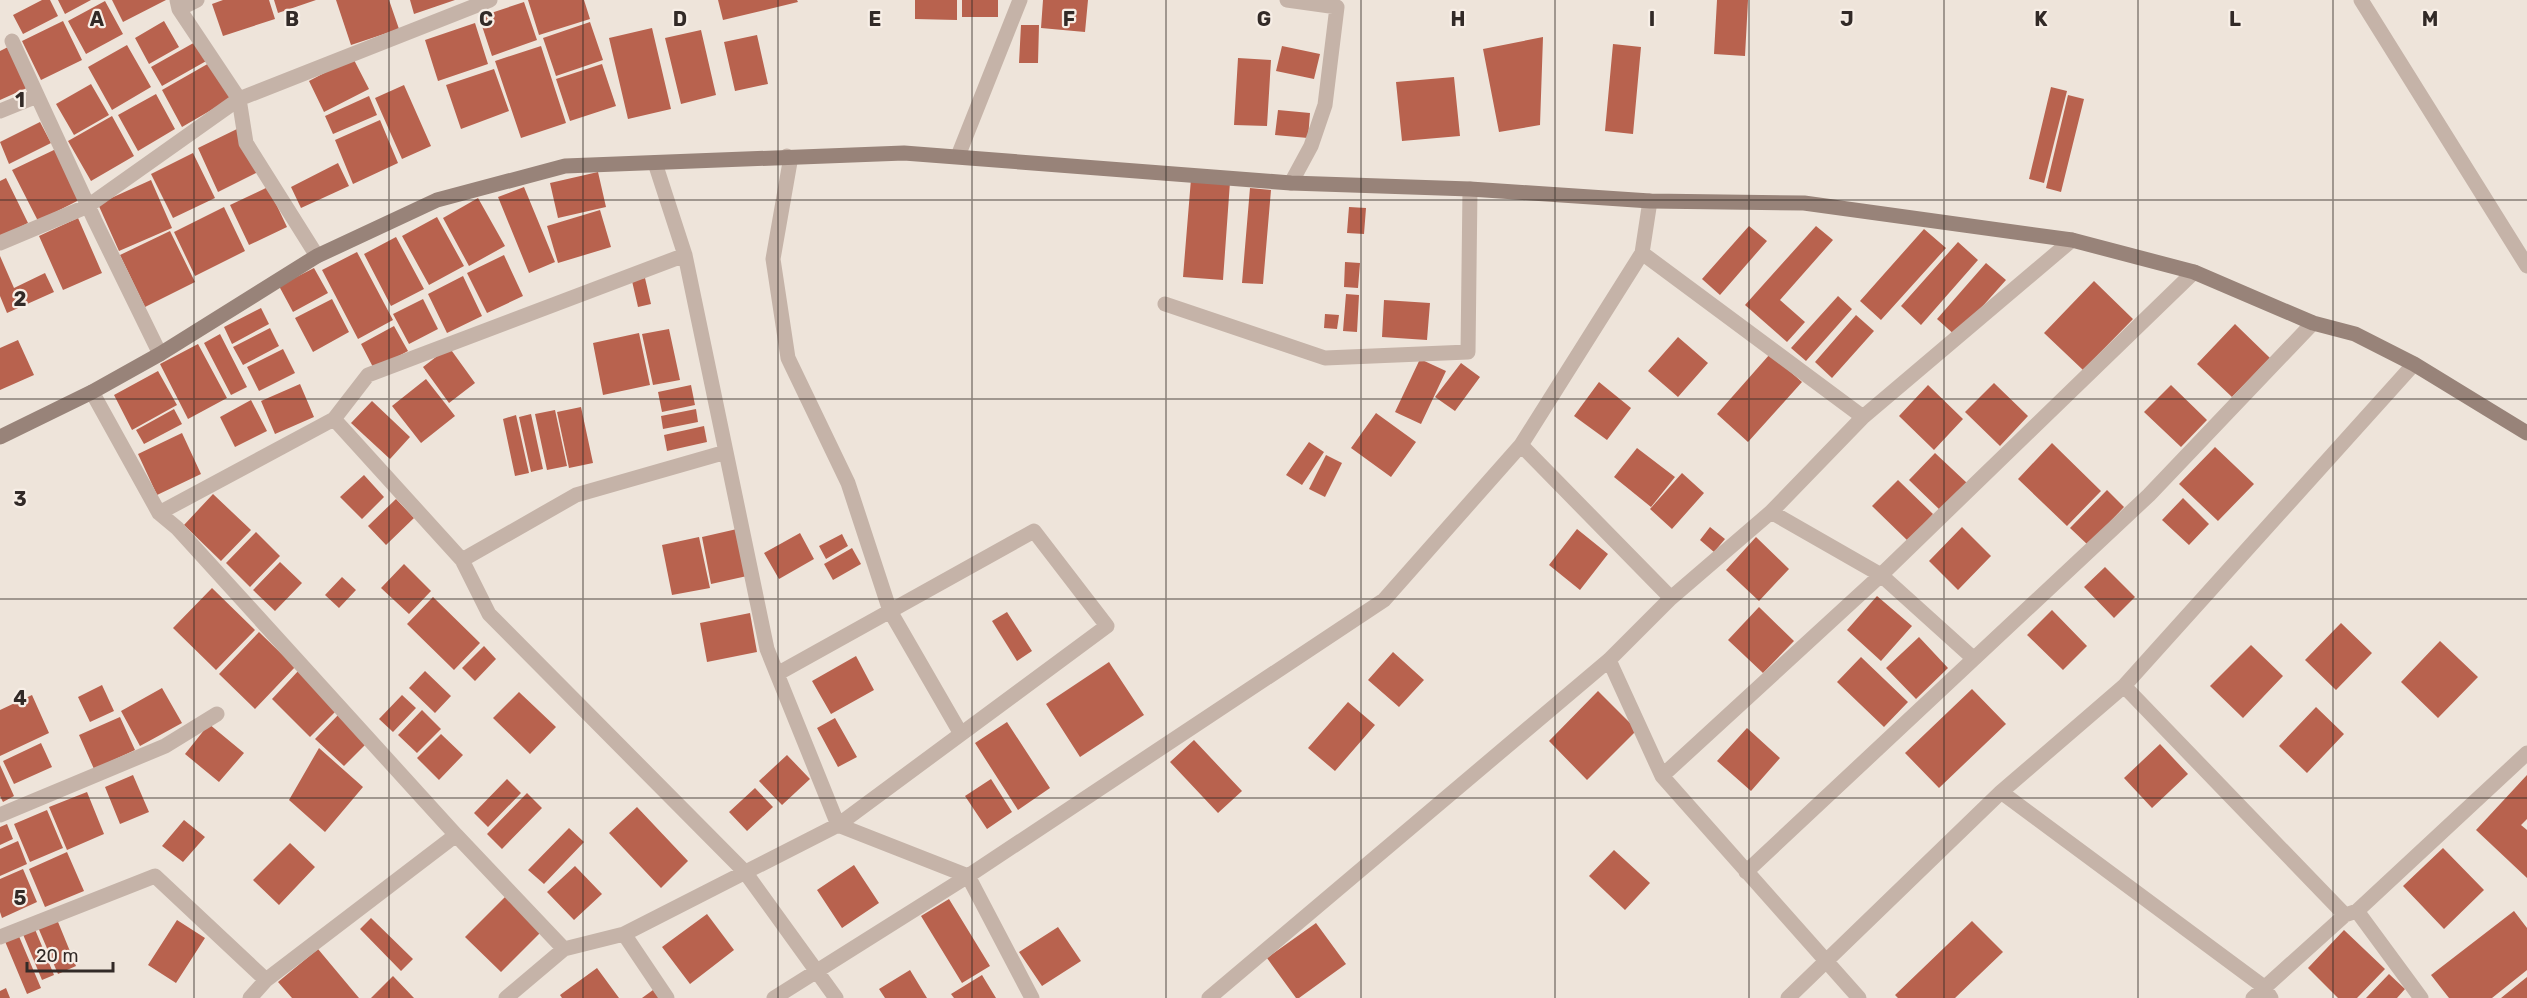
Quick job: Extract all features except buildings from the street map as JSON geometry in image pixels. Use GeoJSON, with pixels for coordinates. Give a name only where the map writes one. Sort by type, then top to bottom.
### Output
{"type":"FeatureCollection","features":[{"type":"Feature","properties":{"kind":"main road"},"geometry":{"type":"LineString","coordinates":[[0,437],[92,392],[160,354],[317,256],[437,200],[565,166],[904,153],[1291,183],[1470,189],[1650,201],[1804,203],[2072,240],[2194,272],[2313,323],[2355,334],[2414,364],[2527,433]]}},
{"type":"Feature","properties":{"kind":"street"},"geometry":{"type":"LineString","coordinates":[[197,0],[178,4],[239,99],[246,143],[317,256]]}},
{"type":"Feature","properties":{"kind":"street"},"geometry":{"type":"LineString","coordinates":[[0,243],[88,206],[239,99],[490,0]]}},
{"type":"Feature","properties":{"kind":"street"},"geometry":{"type":"LineString","coordinates":[[958,156],[1020,0]]}},
{"type":"Feature","properties":{"kind":"street"},"geometry":{"type":"LineString","coordinates":[[1287,0],[1337,7],[1325,105],[1311,146],[1291,183]]}},
{"type":"Feature","properties":{"kind":"street"},"geometry":{"type":"LineString","coordinates":[[2361,0],[2527,266]]}},
{"type":"Feature","properties":{"kind":"street"},"geometry":{"type":"LineString","coordinates":[[12,41],[88,206],[160,354]]}},
{"type":"Feature","properties":{"kind":"street"},"geometry":{"type":"LineString","coordinates":[[0,111],[37,96]]}},
{"type":"Feature","properties":{"kind":"street"},"geometry":{"type":"LineString","coordinates":[[787,156],[789,162],[773,259],[788,358],[848,483],[890,611],[961,734]]}},
{"type":"Feature","properties":{"kind":"street"},"geometry":{"type":"LineString","coordinates":[[655,163],[685,255],[766,649],[838,825],[968,876],[1032,998]]}},
{"type":"Feature","properties":{"kind":"street"},"geometry":{"type":"LineString","coordinates":[[1165,304],[1325,358],[1468,352],[1470,189]]}},
{"type":"Feature","properties":{"kind":"street"},"geometry":{"type":"LineString","coordinates":[[774,998],[968,876],[1384,600],[1521,445],[1642,253],[1650,201]]}},
{"type":"Feature","properties":{"kind":"street"},"geometry":{"type":"LineString","coordinates":[[1209,998],[1609,660],[1671,598],[1771,512],[1863,417],[2072,240]]}},
{"type":"Feature","properties":{"kind":"street"},"geometry":{"type":"LineString","coordinates":[[1642,253],[1863,417]]}},
{"type":"Feature","properties":{"kind":"street"},"geometry":{"type":"LineString","coordinates":[[159,513],[334,419],[368,375],[685,255]]}},
{"type":"Feature","properties":{"kind":"street"},"geometry":{"type":"LineString","coordinates":[[1662,777],[1881,575],[2194,272]]}},
{"type":"Feature","properties":{"kind":"street"},"geometry":{"type":"LineString","coordinates":[[1746,872],[2149,495],[2313,323]]}},
{"type":"Feature","properties":{"kind":"street"},"geometry":{"type":"LineString","coordinates":[[1788,998],[2001,792],[2124,686],[2414,364]]}},
{"type":"Feature","properties":{"kind":"street"},"geometry":{"type":"LineString","coordinates":[[92,392],[159,513],[177,528],[456,835],[564,949]]}},
{"type":"Feature","properties":{"kind":"street"},"geometry":{"type":"LineString","coordinates":[[334,419],[462,560],[489,614],[745,872],[836,998]]}},
{"type":"Feature","properties":{"kind":"street"},"geometry":{"type":"LineString","coordinates":[[1521,445],[1671,598]]}},
{"type":"Feature","properties":{"kind":"street"},"geometry":{"type":"LineString","coordinates":[[462,560],[576,495],[726,452]]}},
{"type":"Feature","properties":{"kind":"street"},"geometry":{"type":"LineString","coordinates":[[1771,512],[1881,575],[1973,658]]}},
{"type":"Feature","properties":{"kind":"street"},"geometry":{"type":"LineString","coordinates":[[507,998],[564,949],[624,934],[838,825],[1107,626],[1034,531],[777,675]]}},
{"type":"Feature","properties":{"kind":"street"},"geometry":{"type":"LineString","coordinates":[[1609,660],[1662,777],[1859,998]]}},
{"type":"Feature","properties":{"kind":"street"},"geometry":{"type":"LineString","coordinates":[[2124,686],[2351,913],[2421,998]]}},
{"type":"Feature","properties":{"kind":"street"},"geometry":{"type":"LineString","coordinates":[[0,815],[165,746],[216,714]]}},
{"type":"Feature","properties":{"kind":"street"},"geometry":{"type":"LineString","coordinates":[[2001,792],[2263,994],[2527,753]]}},
{"type":"Feature","properties":{"kind":"street"},"geometry":{"type":"LineString","coordinates":[[250,998],[266,980],[456,835]]}},
{"type":"Feature","properties":{"kind":"street"},"geometry":{"type":"LineString","coordinates":[[0,937],[155,876],[266,980]]}},
{"type":"Feature","properties":{"kind":"street"},"geometry":{"type":"LineString","coordinates":[[624,934],[667,998]]}}]}
